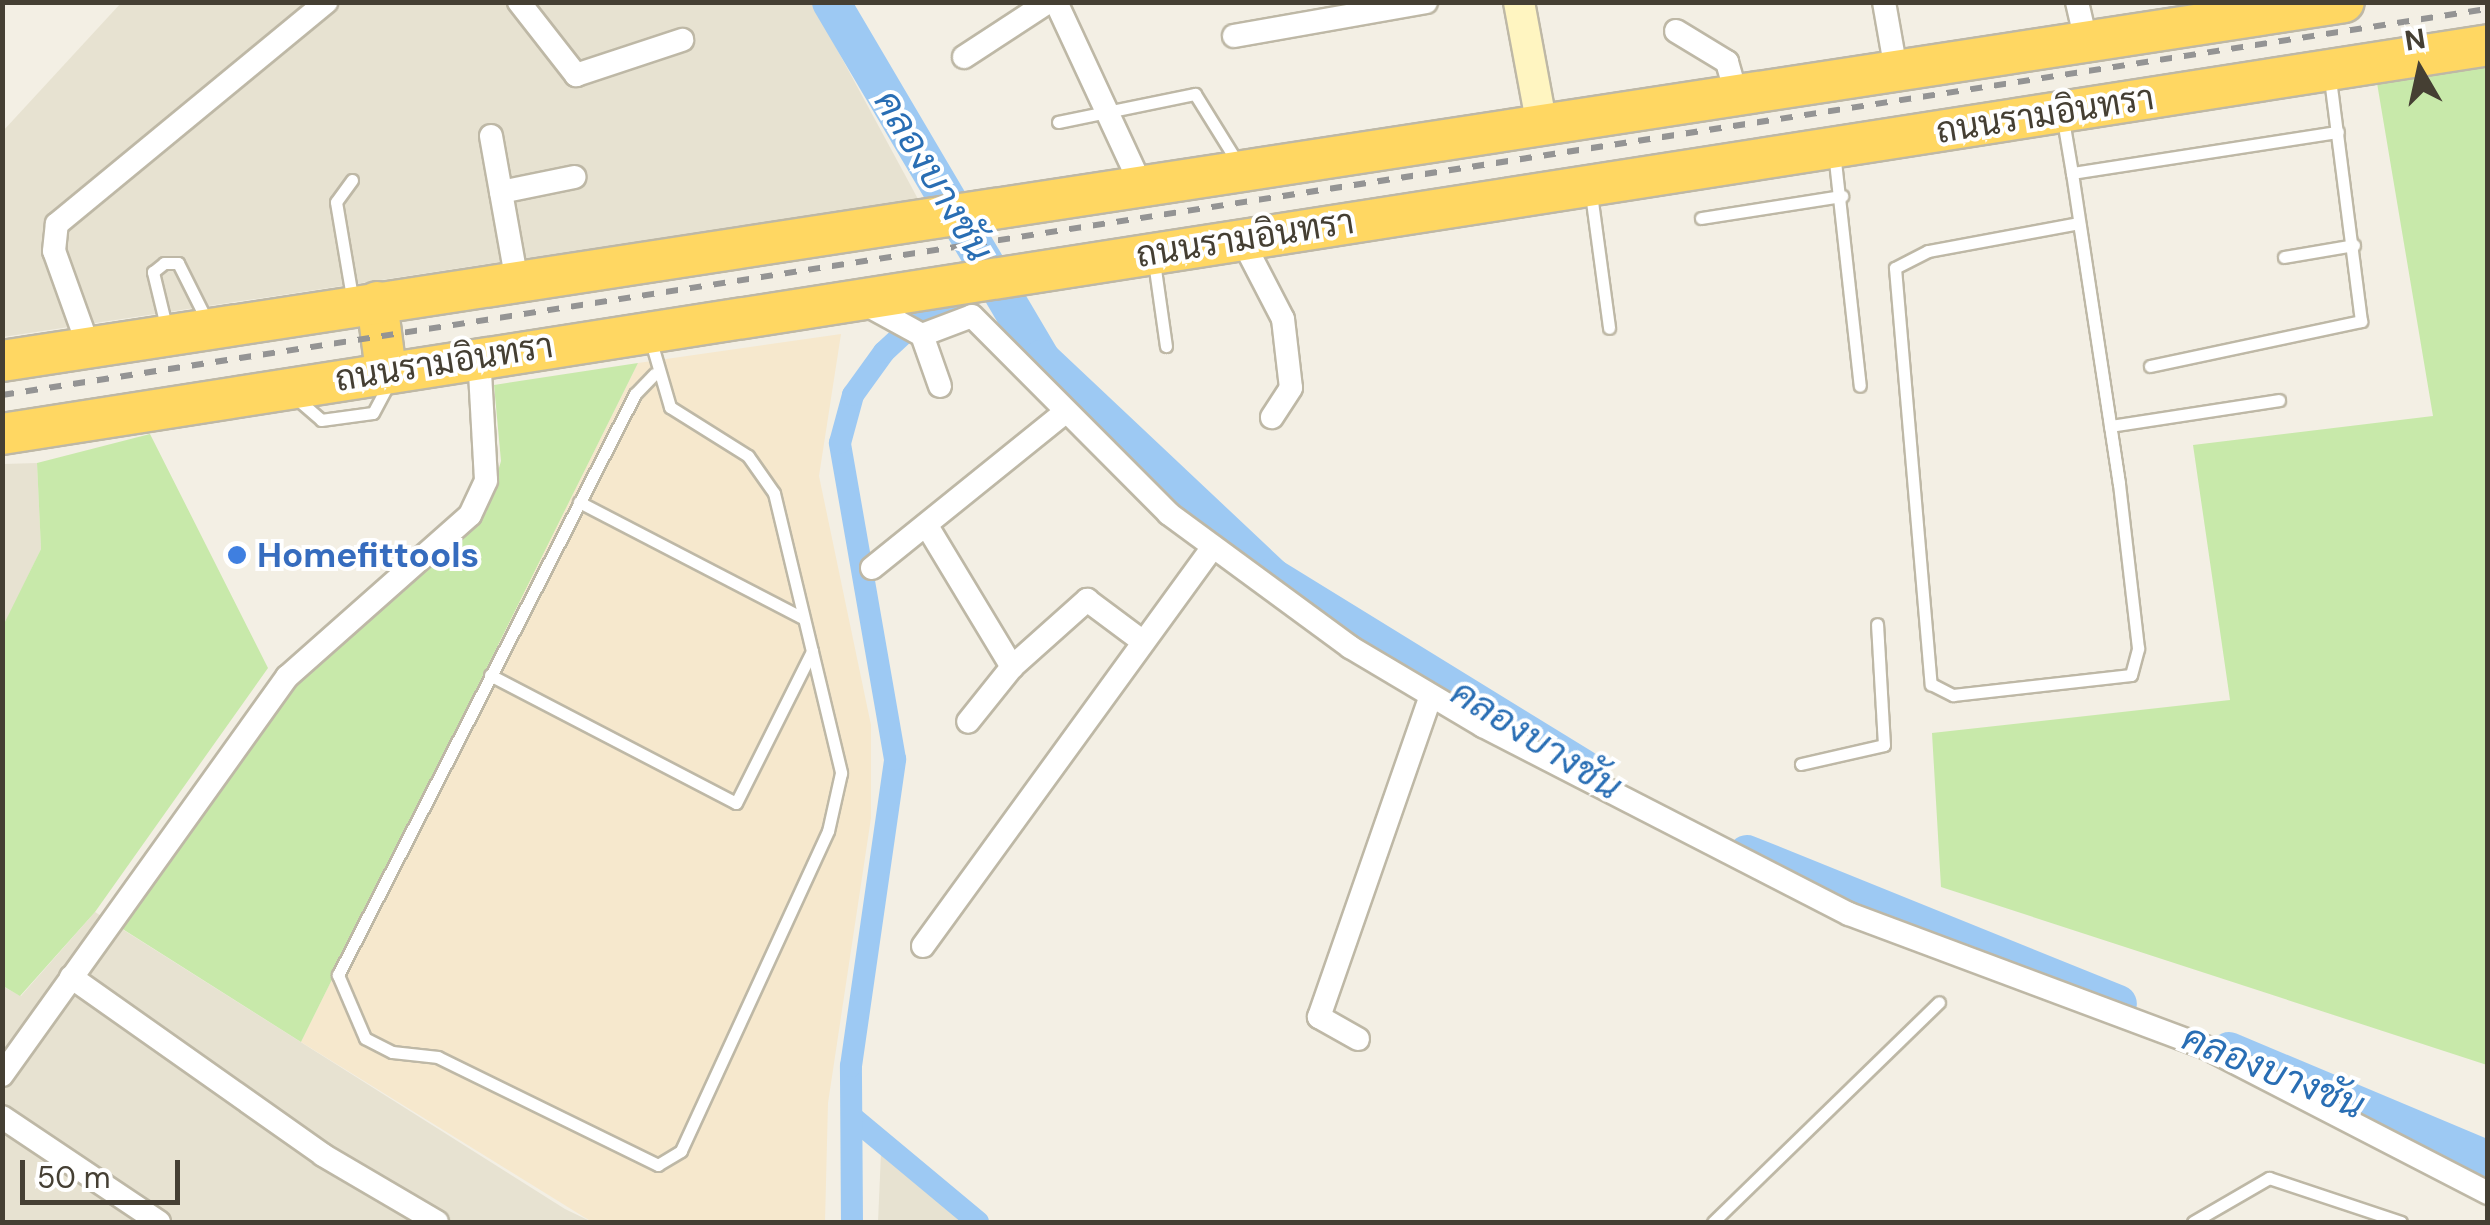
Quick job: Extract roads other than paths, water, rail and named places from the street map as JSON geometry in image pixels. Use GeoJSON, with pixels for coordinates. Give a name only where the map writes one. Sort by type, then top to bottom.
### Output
{"type":"FeatureCollection","features":[{"type":"Feature","properties":{"kind":"highway","name":"ถนนรามอินทรา"},"geometry":{"type":"LineString","coordinates":[[2,361],[1896,70],[2082,22],[2344,2]]}},
{"type":"Feature","properties":{"kind":"highway","name":"ถนนรามอินทรา"},"geometry":{"type":"LineString","coordinates":[[2,434],[854,297],[911,319],[1029,270],[2488,46]]}},
{"type":"Feature","properties":{"kind":"highway"},"geometry":{"type":"LineString","coordinates":[[365,304],[391,370]]}},
{"type":"Feature","properties":{"kind":"street"},"geometry":{"type":"LineString","coordinates":[[89,348],[54,252],[58,224],[326,2]]}},
{"type":"Feature","properties":{"kind":"street"},"geometry":{"type":"LineString","coordinates":[[964,57],[1052,2],[1110,113],[1142,185]]}},
{"type":"Feature","properties":{"kind":"street"},"geometry":{"type":"LineString","coordinates":[[1519,2],[1542,126]]}},
{"type":"Feature","properties":{"kind":"street"},"geometry":{"type":"LineString","coordinates":[[1884,2],[1896,70]]}},
{"type":"Feature","properties":{"kind":"street"},"geometry":{"type":"LineString","coordinates":[[1234,36],[1420,3]]}},
{"type":"Feature","properties":{"kind":"street"},"geometry":{"type":"LineString","coordinates":[[522,4],[576,75],[682,40]]}},
{"type":"Feature","properties":{"kind":"street"},"geometry":{"type":"LineString","coordinates":[[1676,31],[1727,62],[1736,93]]}},
{"type":"Feature","properties":{"kind":"street"},"geometry":{"type":"LineString","coordinates":[[491,136],[517,282]]}},
{"type":"Feature","properties":{"kind":"street"},"geometry":{"type":"LineString","coordinates":[[501,192],[574,177]]}},
{"type":"Feature","properties":{"kind":"street"},"geometry":{"type":"LineString","coordinates":[[1242,238],[1283,319],[1291,388],[1272,417]]}},
{"type":"Feature","properties":{"kind":"street"},"geometry":{"type":"LineString","coordinates":[[940,386],[911,319],[972,316],[1065,412],[1213,547],[1431,696],[1849,914],[2206,1048],[2488,1193]]}},
{"type":"Feature","properties":{"kind":"street"},"geometry":{"type":"LineString","coordinates":[[2,1075],[287,677],[470,514],[486,480],[479,356]]}},
{"type":"Feature","properties":{"kind":"street"},"geometry":{"type":"LineString","coordinates":[[872,568],[1065,412]]}},
{"type":"Feature","properties":{"kind":"street"},"geometry":{"type":"LineString","coordinates":[[927,526],[1012,667]]}},
{"type":"Feature","properties":{"kind":"street"},"geometry":{"type":"LineString","coordinates":[[923,946],[1213,547]]}},
{"type":"Feature","properties":{"kind":"street"},"geometry":{"type":"LineString","coordinates":[[968,722],[1012,667],[1087,600],[1142,641]]}},
{"type":"Feature","properties":{"kind":"street"},"geometry":{"type":"LineString","coordinates":[[1358,1038],[1319,1017],[1431,696]]}},
{"type":"Feature","properties":{"kind":"street"},"geometry":{"type":"LineString","coordinates":[[70,977],[323,1155],[436,1222]]}},
{"type":"Feature","properties":{"kind":"street"},"geometry":{"type":"LineString","coordinates":[[2,1117],[160,1222]]}},
{"type":"Feature","properties":{"kind":"lane"},"geometry":{"type":"LineString","coordinates":[[2150,366],[2356,325],[2364,307],[2328,70]]}},
{"type":"Feature","properties":{"kind":"lane"},"geometry":{"type":"LineString","coordinates":[[1058,122],[1195,94],[1242,170]]}},
{"type":"Feature","properties":{"kind":"lane"},"geometry":{"type":"LineString","coordinates":[[2061,111],[2119,484]]}},
{"type":"Feature","properties":{"kind":"lane"},"geometry":{"type":"LineString","coordinates":[[2072,174],[2338,132]]}},
{"type":"Feature","properties":{"kind":"lane"},"geometry":{"type":"LineString","coordinates":[[1834,147],[1860,386]]}},
{"type":"Feature","properties":{"kind":"lane"},"geometry":{"type":"LineString","coordinates":[[352,180],[336,202],[365,304]]}},
{"type":"Feature","properties":{"kind":"lane"},"geometry":{"type":"LineString","coordinates":[[1590,185],[1610,328]]}},
{"type":"Feature","properties":{"kind":"lane"},"geometry":{"type":"LineString","coordinates":[[1701,218],[1842,196]]}},
{"type":"Feature","properties":{"kind":"lane"},"geometry":{"type":"LineString","coordinates":[[2079,222],[2119,484],[2138,648],[2131,675],[1953,695],[1931,684],[1889,281],[1908,257],[2079,222]]}},
{"type":"Feature","properties":{"kind":"lane"},"geometry":{"type":"LineString","coordinates":[[2284,257],[2354,245]]}},
{"type":"Feature","properties":{"kind":"lane"},"geometry":{"type":"LineString","coordinates":[[1154,252],[1166,346]]}},
{"type":"Feature","properties":{"kind":"lane"},"geometry":{"type":"LineString","coordinates":[[168,334],[153,272],[164,262],[178,263],[210,328]]}},
{"type":"Feature","properties":{"kind":"lane"},"geometry":{"type":"LineString","coordinates":[[650,331],[654,374],[670,407],[762,471],[801,617],[837,729],[838,800],[681,1151],[658,1164],[438,1057],[392,1052],[365,1038],[342,1000],[338,976],[579,502],[654,374]]}},
{"type":"Feature","properties":{"kind":"lane"},"geometry":{"type":"LineString","coordinates":[[2110,426],[2278,400]]}},
{"type":"Feature","properties":{"kind":"lane"},"geometry":{"type":"LineString","coordinates":[[579,502],[801,617]]}},
{"type":"Feature","properties":{"kind":"lane"},"geometry":{"type":"LineString","coordinates":[[1801,764],[1884,745],[1876,624]]}},
{"type":"Feature","properties":{"kind":"lane"},"geometry":{"type":"LineString","coordinates":[[490,675],[736,803],[812,651]]}},
{"type":"Feature","properties":{"kind":"lane"},"geometry":{"type":"LineString","coordinates":[[1713,1222],[1939,1002]]}},
{"type":"Feature","properties":{"kind":"lane"},"geometry":{"type":"LineString","coordinates":[[2193,1222],[2269,1178],[2401,1222]]}},
{"type":"Feature","properties":{"kind":"waterway","name":"คลองบางชัน"},"geometry":{"type":"LineString","coordinates":[[831,2],[1041,359],[1272,577],[1584,769]]}},
{"type":"Feature","properties":{"kind":"waterway"},"geometry":{"type":"LineString","coordinates":[[852,1222],[851,1066],[895,759],[840,443],[853,395],[884,352],[926,313],[968,298]]}},
{"type":"Feature","properties":{"kind":"waterway","name":"คลองบางชัน"},"geometry":{"type":"LineString","coordinates":[[1747,854],[2118,1004]]}},
{"type":"Feature","properties":{"kind":"waterway","name":"คลองบางชัน"},"geometry":{"type":"LineString","coordinates":[[2229,1051],[2488,1160]]}},
{"type":"Feature","properties":{"kind":"waterway"},"geometry":{"type":"LineString","coordinates":[[852,1117],[978,1222]]}},
{"type":"Feature","properties":{"kind":"railway"},"geometry":{"type":"LineString","coordinates":[[2,395],[2488,9]]}},
{"type":"Feature","properties":{"kind":"place","name":"Homefittools"},"geometry":{"type":"Point","coordinates":[237,555]}}]}
